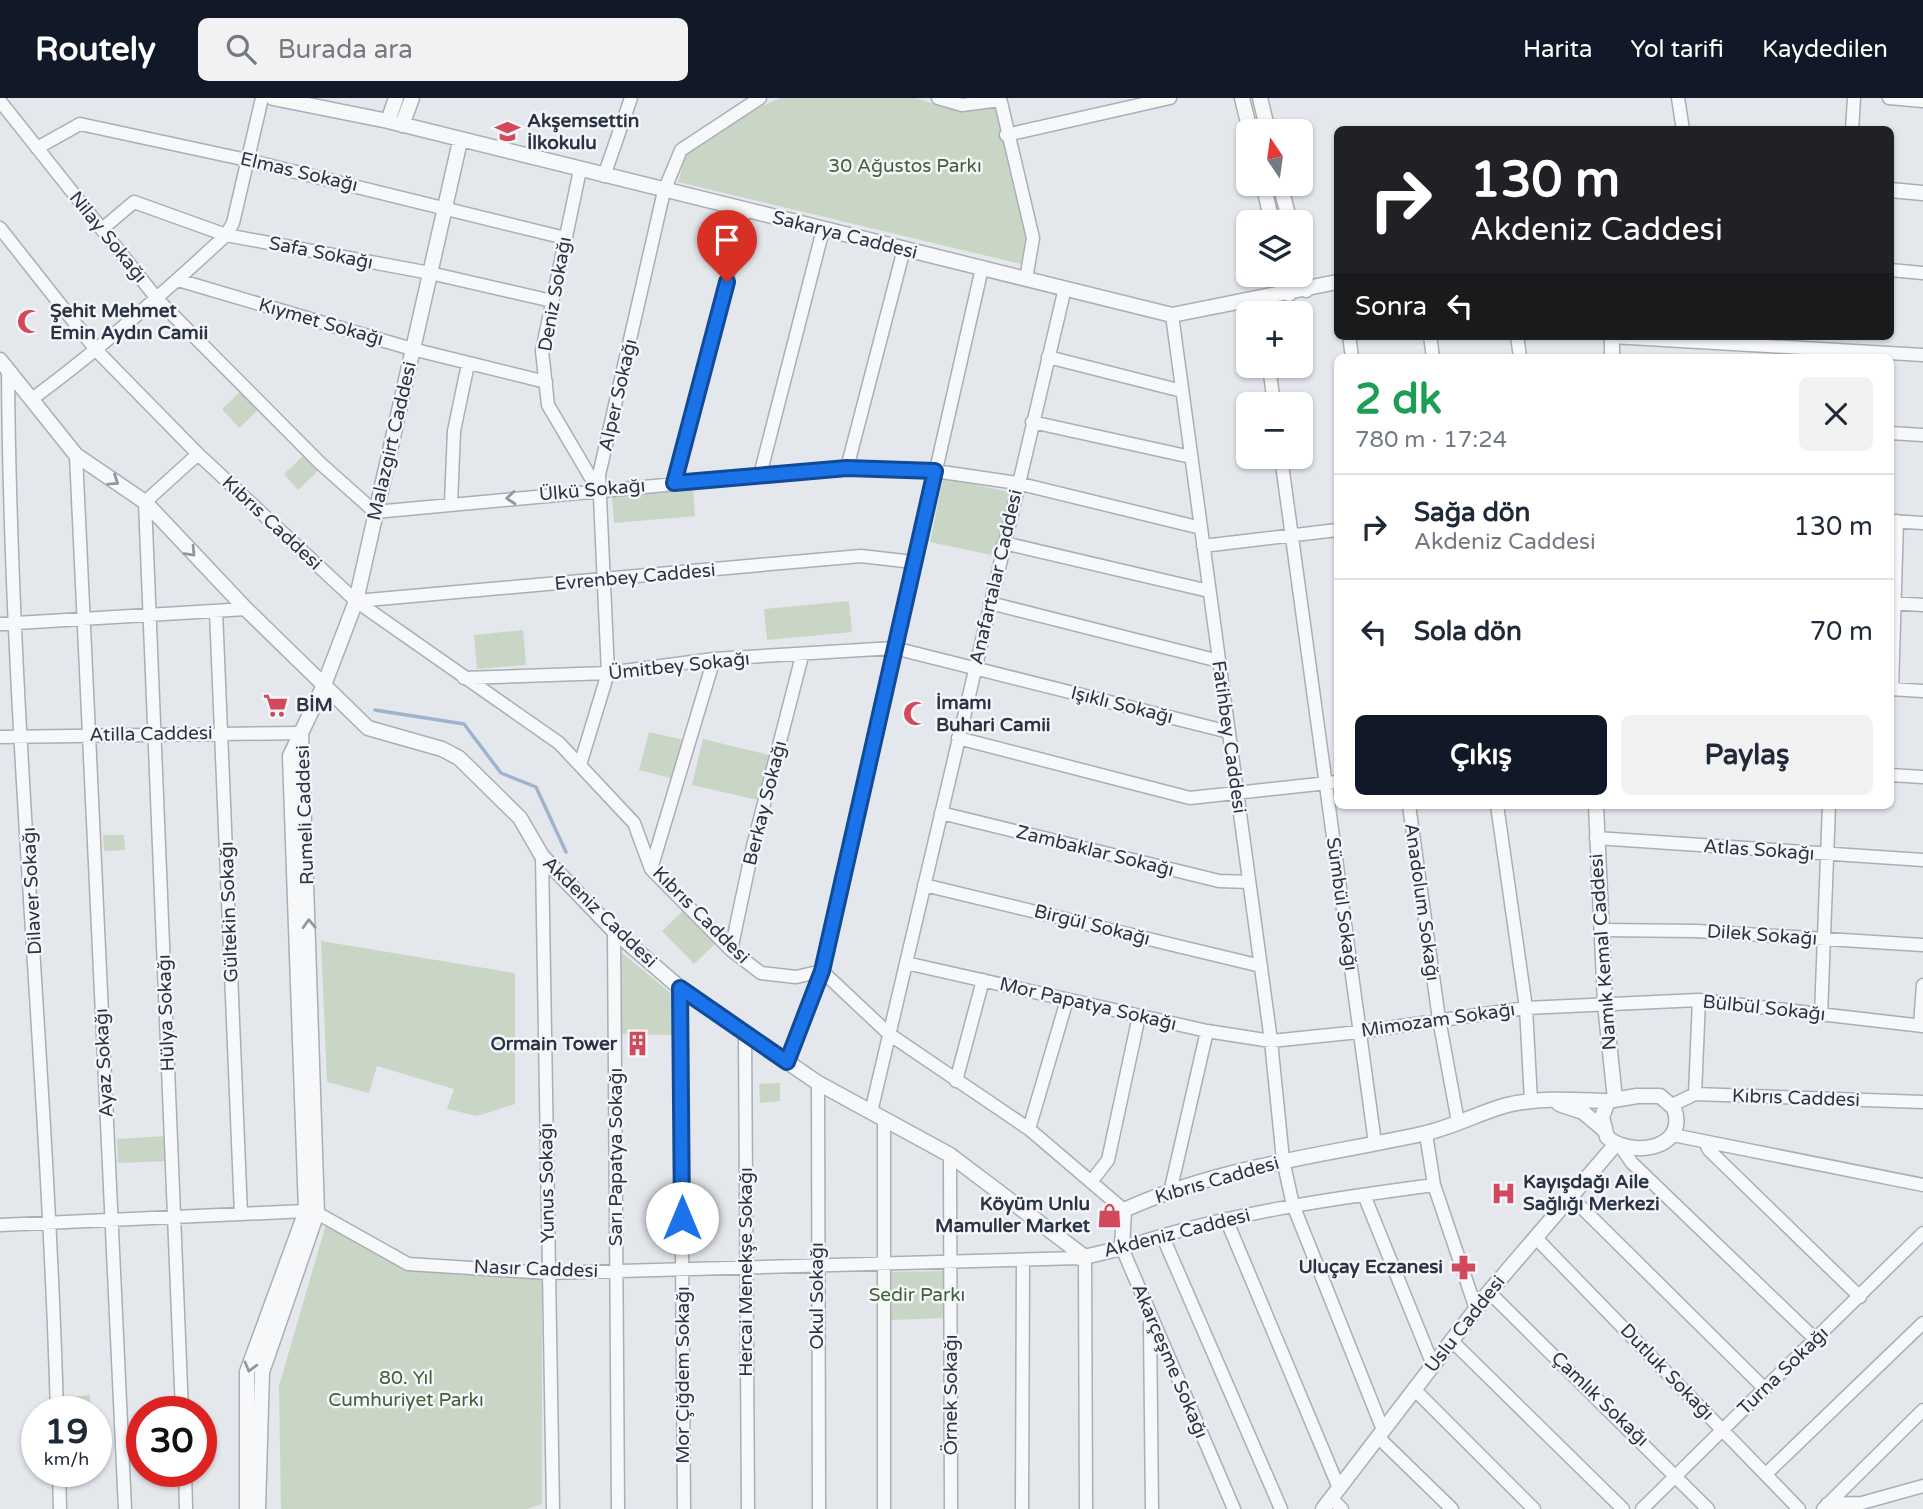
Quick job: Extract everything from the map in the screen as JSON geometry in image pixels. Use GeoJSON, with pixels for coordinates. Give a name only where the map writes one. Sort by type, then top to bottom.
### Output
{"type":"FeatureCollection","features":[{"type":"Feature","properties":{"kind":"street"},"geometry":{"type":"LineString","coordinates":[[32,399],[97,351],[158,300],[226,235],[233,223],[262,98]]}},
{"type":"Feature","properties":{"kind":"street","name":"Sakarya Caddesi"},"geometry":{"type":"LineString","coordinates":[[273,98],[395,123],[1172,315],[1236,309]]}},
{"type":"Feature","properties":{"kind":"street"},"geometry":{"type":"LineString","coordinates":[[395,123],[396,98]]}},
{"type":"Feature","properties":{"kind":"street"},"geometry":{"type":"LineString","coordinates":[[395,123],[412,98]]}},
{"type":"Feature","properties":{"kind":"street"},"geometry":{"type":"LineString","coordinates":[[604,176],[631,98]]}},
{"type":"Feature","properties":{"kind":"street","name":"Alper Sokağı"},"geometry":{"type":"LineString","coordinates":[[580,765],[608,673],[598,490],[664,191],[681,150],[760,98]]}},
{"type":"Feature","properties":{"kind":"street"},"geometry":{"type":"LineString","coordinates":[[938,98],[962,105],[1000,99],[1006,135],[1033,238],[1026,279]]}},
{"type":"Feature","properties":{"kind":"street"},"geometry":{"type":"LineString","coordinates":[[1006,135],[1170,98]]}},
{"type":"Feature","properties":{"kind":"street"},"geometry":{"type":"LineString","coordinates":[[1242,98],[1247,119]]}},
{"type":"Feature","properties":{"kind":"street"},"geometry":{"type":"LineString","coordinates":[[1260,98],[1265,119]]}},
{"type":"Feature","properties":{"kind":"street"},"geometry":{"type":"LineString","coordinates":[[1678,98],[1682,126]]}},
{"type":"Feature","properties":{"kind":"street"},"geometry":{"type":"LineString","coordinates":[[1852,126],[1854,98]]}},
{"type":"Feature","properties":{"kind":"street"},"geometry":{"type":"LineString","coordinates":[[1889,98],[1923,101]]}},
{"type":"Feature","properties":{"kind":"street","name":"Nilay Sokağı"},"geometry":{"type":"LineString","coordinates":[[0,102],[158,300],[320,463],[375,512]]}},
{"type":"Feature","properties":{"kind":"street","name":"Elmas Sokağı"},"geometry":{"type":"LineString","coordinates":[[37,148],[80,124],[247,160],[565,238]]}},
{"type":"Feature","properties":{"kind":"street","name":"Malazgirt Caddesi"},"geometry":{"type":"LineString","coordinates":[[301,733],[324,685],[356,601],[460,141]]}},
{"type":"Feature","properties":{"kind":"street","name":"Deniz Sokağı"},"geometry":{"type":"LineString","coordinates":[[580,170],[542,351],[548,405],[598,490]]}},
{"type":"Feature","properties":{"kind":"street"},"geometry":{"type":"LineString","coordinates":[[1894,190],[1923,193]]}},
{"type":"Feature","properties":{"kind":"street","name":"Safa Sokağı"},"geometry":{"type":"LineString","coordinates":[[102,229],[134,202],[226,235],[430,273],[552,301]]}},
{"type":"Feature","properties":{"kind":"street"},"geometry":{"type":"LineString","coordinates":[[674,483],[745,210]]}},
{"type":"Feature","properties":{"kind":"street","name":"Kıbrıs Caddesi"},"geometry":{"type":"LineString","coordinates":[[0,228],[97,351],[198,454],[356,601],[559,743],[634,823],[652,869],[730,950],[761,973],[796,977],[822,971]]}},
{"type":"Feature","properties":{"kind":"street"},"geometry":{"type":"LineString","coordinates":[[760,475],[824,230]]}},
{"type":"Feature","properties":{"kind":"street"},"geometry":{"type":"LineString","coordinates":[[847,468],[904,249]]}},
{"type":"Feature","properties":{"kind":"street"},"geometry":{"type":"LineString","coordinates":[[787,1062],[822,971],[982,268]]}},
{"type":"Feature","properties":{"kind":"street"},"geometry":{"type":"LineString","coordinates":[[1894,270],[1923,272]]}},
{"type":"Feature","properties":{"kind":"street","name":"Kıymet Sokağı"},"geometry":{"type":"LineString","coordinates":[[178,280],[412,349],[546,382]]}},
{"type":"Feature","properties":{"kind":"street","name":"Sakarya Caddesi"},"geometry":{"type":"LineString","coordinates":[[1273,301],[1334,283]]}},
{"type":"Feature","properties":{"kind":"street"},"geometry":{"type":"LineString","coordinates":[[1288,287],[1289,294]]}},
{"type":"Feature","properties":{"kind":"street","name":"Anafartalar Caddesi"},"geometry":{"type":"LineString","coordinates":[[871,1112],[1065,288]]}},
{"type":"Feature","properties":{"kind":"street","name":"Fatihbey Caddesi"},"geometry":{"type":"LineString","coordinates":[[1172,315],[1271,1041],[1283,1160],[1293,1205],[1380,1433]]}},
{"type":"Feature","properties":{"kind":"street"},"geometry":{"type":"LineString","coordinates":[[1682,340],[1847,347],[1923,355]]}},
{"type":"Feature","properties":{"kind":"street"},"geometry":{"type":"LineString","coordinates":[[1048,357],[1182,391]]}},
{"type":"Feature","properties":{"kind":"street"},"geometry":{"type":"LineString","coordinates":[[451,503],[454,431],[468,364]]}},
{"type":"Feature","properties":{"kind":"street","name":"Akdeniz Caddesi"},"geometry":{"type":"LineString","coordinates":[[4,365],[75,455],[145,502],[246,609],[368,728],[442,749],[459,758],[520,818],[542,856],[614,931],[680,988],[818,1083],[950,1155],[1082,1258],[1162,1235],[1293,1205],[1434,1185]]}},
{"type":"Feature","properties":{"kind":"street","name":"Dilaver Sokağı"},"geometry":{"type":"LineString","coordinates":[[4,365],[22,736],[52,1222],[57,1396]]}},
{"type":"Feature","properties":{"kind":"street"},"geometry":{"type":"LineString","coordinates":[[1032,422],[1191,457]]}},
{"type":"Feature","properties":{"kind":"street"},"geometry":{"type":"LineString","coordinates":[[1894,433],[1923,436]]}},
{"type":"Feature","properties":{"kind":"street"},"geometry":{"type":"LineString","coordinates":[[151,613],[145,502],[198,454]]}},
{"type":"Feature","properties":{"kind":"street"},"geometry":{"type":"LineString","coordinates":[[75,455],[82,618]]}},
{"type":"Feature","properties":{"kind":"street","name":"Ülkü Sokağı"},"geometry":{"type":"LineString","coordinates":[[375,512],[847,468],[935,471],[1017,483],[1201,528]]}},
{"type":"Feature","properties":{"kind":"street","name":"Sümbül Sokağı"},"geometry":{"type":"LineString","coordinates":[[1283,469],[1334,809]]}},
{"type":"Feature","properties":{"kind":"street"},"geometry":{"type":"LineString","coordinates":[[1894,521],[1923,523]]}},
{"type":"Feature","properties":{"kind":"street"},"geometry":{"type":"LineString","coordinates":[[1203,546],[1334,530]]}},
{"type":"Feature","properties":{"kind":"street"},"geometry":{"type":"LineString","coordinates":[[1003,543],[1209,591]]}},
{"type":"Feature","properties":{"kind":"street","name":"Evrenbey Caddesi"},"geometry":{"type":"LineString","coordinates":[[356,601],[603,581],[861,555],[913,562]]}},
{"type":"Feature","properties":{"kind":"street"},"geometry":{"type":"LineString","coordinates":[[990,603],[1219,661]]}},
{"type":"Feature","properties":{"kind":"street"},"geometry":{"type":"LineString","coordinates":[[1894,603],[1923,605]]}},
{"type":"Feature","properties":{"kind":"street"},"geometry":{"type":"LineString","coordinates":[[0,624],[246,609]]}},
{"type":"Feature","properties":{"kind":"street","name":"Gültekin Sokağı"},"geometry":{"type":"LineString","coordinates":[[216,611],[241,1214]]}},
{"type":"Feature","properties":{"kind":"street","name":"Hülya Sokağı"},"geometry":{"type":"LineString","coordinates":[[151,613],[181,1396]]}},
{"type":"Feature","properties":{"kind":"street","name":"Ayaz Sokağı"},"geometry":{"type":"LineString","coordinates":[[82,618],[125,1509]]}},
{"type":"Feature","properties":{"kind":"street","name":"Ümitbey Sokağı"},"geometry":{"type":"LineString","coordinates":[[464,678],[608,673],[714,659],[802,656],[894,648]]}},
{"type":"Feature","properties":{"kind":"street","name":"Işıklı Sokağı"},"geometry":{"type":"LineString","coordinates":[[894,648],[1229,732]]}},
{"type":"Feature","properties":{"kind":"street","name":"Berkay Sokağı"},"geometry":{"type":"LineString","coordinates":[[730,950],[802,656]]}},
{"type":"Feature","properties":{"kind":"street"},"geometry":{"type":"LineString","coordinates":[[652,869],[714,659]]}},
{"type":"Feature","properties":{"kind":"street"},"geometry":{"type":"LineString","coordinates":[[1894,689],[1923,691]]}},
{"type":"Feature","properties":{"kind":"street","name":"Atilla Caddesi"},"geometry":{"type":"LineString","coordinates":[[0,737],[301,733]]}},
{"type":"Feature","properties":{"kind":"street","name":"Rumeli Caddesi"},"geometry":{"type":"LineString","coordinates":[[258,1509],[262,1372],[312,1212],[290,756],[301,733]]}},
{"type":"Feature","properties":{"kind":"street"},"geometry":{"type":"LineString","coordinates":[[958,738],[1190,798],[1331,782]]}},
{"type":"Feature","properties":{"kind":"street"},"geometry":{"type":"LineString","coordinates":[[1894,775],[1923,777]]}},
{"type":"Feature","properties":{"kind":"street","name":"Sümbül Sokağı"},"geometry":{"type":"LineString","coordinates":[[1334,809],[1359,1032],[1375,1143]]}},
{"type":"Feature","properties":{"kind":"street","name":"Anadolum Sokağı"},"geometry":{"type":"LineString","coordinates":[[1410,809],[1439,1019],[1458,1122]]}},
{"type":"Feature","properties":{"kind":"street"},"geometry":{"type":"LineString","coordinates":[[1498,809],[1538,1100],[1583,1112],[1632,1163],[1815,1339]]}},
{"type":"Feature","properties":{"kind":"street","name":"Namık Kemal Caddesi"},"geometry":{"type":"LineString","coordinates":[[1596,809],[1612,1100]]}},
{"type":"Feature","properties":{"kind":"street"},"geometry":{"type":"LineString","coordinates":[[1821,1015],[1829,809]]}},
{"type":"Feature","properties":{"kind":"street","name":"Zambaklar Sokağı"},"geometry":{"type":"LineString","coordinates":[[941,814],[1219,881],[1249,882]]}},
{"type":"Feature","properties":{"kind":"street","name":"Atlas Sokağı"},"geometry":{"type":"LineString","coordinates":[[1596,838],[1923,860]]}},
{"type":"Feature","properties":{"kind":"street","name":"Yunus Sokağı"},"geometry":{"type":"LineString","coordinates":[[542,856],[552,1509]]}},
{"type":"Feature","properties":{"kind":"street","name":"Birgül Sokağı"},"geometry":{"type":"LineString","coordinates":[[924,885],[1261,966]]}},
{"type":"Feature","properties":{"kind":"street","name":"Dilek Sokağı"},"geometry":{"type":"LineString","coordinates":[[1601,930],[1696,931],[1923,945]]}},
{"type":"Feature","properties":{"kind":"street","name":"Sarı Papatya Sokağı"},"geometry":{"type":"LineString","coordinates":[[614,931],[618,1509]]}},
{"type":"Feature","properties":{"kind":"street","name":"Mor Papatya Sokağı"},"geometry":{"type":"LineString","coordinates":[[906,963],[1207,1031],[1271,1041]]}},
{"type":"Feature","properties":{"kind":"street"},"geometry":{"type":"LineString","coordinates":[[822,971],[890,1034],[1029,1129],[1124,1210]]}},
{"type":"Feature","properties":{"kind":"street"},"geometry":{"type":"LineString","coordinates":[[956,1081],[983,980]]}},
{"type":"Feature","properties":{"kind":"street"},"geometry":{"type":"LineString","coordinates":[[1922,1026],[1923,985]]}},
{"type":"Feature","properties":{"kind":"street","name":"Mor Çiğdem Sokağı"},"geometry":{"type":"LineString","coordinates":[[680,988],[684,1509]]}},
{"type":"Feature","properties":{"kind":"street"},"geometry":{"type":"LineString","coordinates":[[1029,1129],[1068,999]]}},
{"type":"Feature","properties":{"kind":"street"},"geometry":{"type":"LineString","coordinates":[[1695,1094],[1699,1000]]}},
{"type":"Feature","properties":{"kind":"street","name":"Bülbül Sokağı"},"geometry":{"type":"LineString","coordinates":[[1605,1004],[1699,1000],[1922,1026]]}},
{"type":"Feature","properties":{"kind":"street","name":"Mimozam Sokağı"},"geometry":{"type":"LineString","coordinates":[[1271,1041],[1359,1032],[1526,1008],[1605,1004]]}},
{"type":"Feature","properties":{"kind":"street"},"geometry":{"type":"LineString","coordinates":[[1091,1182],[1108,1160],[1139,1016]]}},
{"type":"Feature","properties":{"kind":"street"},"geometry":{"type":"LineString","coordinates":[[1171,1188],[1207,1031]]}},
{"type":"Feature","properties":{"kind":"street","name":"Hercai Menekşe Sokağı"},"geometry":{"type":"LineString","coordinates":[[745,1034],[748,1509]]}},
{"type":"Feature","properties":{"kind":"street","name":"Okul Sokağı"},"geometry":{"type":"LineString","coordinates":[[818,1083],[819,1509]]}},
{"type":"Feature","properties":{"kind":"street","name":"Kıbrıs Caddesi"},"geometry":{"type":"LineString","coordinates":[[1672,1105],[1695,1094],[1923,1102]]}},
{"type":"Feature","properties":{"kind":"street"},"geometry":{"type":"LineString","coordinates":[[1602,1129],[1602,1116],[1612,1100],[1660,1096],[1672,1105],[1678,1119],[1674,1135],[1661,1145],[1618,1146]]}},
{"type":"Feature","properties":{"kind":"street","name":"Kıbrıs Caddesi"},"geometry":{"type":"LineString","coordinates":[[1124,1210],[1171,1188],[1283,1160],[1426,1134],[1458,1122],[1538,1100],[1612,1100]]}},
{"type":"Feature","properties":{"kind":"street"},"geometry":{"type":"LineString","coordinates":[[884,1121],[884,1509]]}},
{"type":"Feature","properties":{"kind":"street"},"geometry":{"type":"LineString","coordinates":[[1426,1134],[1434,1185],[1476,1309]]}},
{"type":"Feature","properties":{"kind":"street"},"geometry":{"type":"LineString","coordinates":[[1674,1135],[1923,1185]]}},
{"type":"Feature","properties":{"kind":"street"},"geometry":{"type":"LineString","coordinates":[[1705,1142],[1709,1150],[1860,1297]]}},
{"type":"Feature","properties":{"kind":"street","name":"Uslu Caddesi"},"geometry":{"type":"LineString","coordinates":[[1331,1498],[1489,1292],[1569,1195],[1618,1146]]}},
{"type":"Feature","properties":{"kind":"street","name":"Örnek Sokağı"},"geometry":{"type":"LineString","coordinates":[[950,1155],[951,1509]]}},
{"type":"Feature","properties":{"kind":"street"},"geometry":{"type":"LineString","coordinates":[[1364,1195],[1433,1365]]}},
{"type":"Feature","properties":{"kind":"street"},"geometry":{"type":"LineString","coordinates":[[1569,1195],[1765,1389]]}},
{"type":"Feature","properties":{"kind":"street","name":"Akarçeşme Sokağı"},"geometry":{"type":"LineString","coordinates":[[1124,1210],[1122,1248],[1234,1509]]}},
{"type":"Feature","properties":{"kind":"street"},"geometry":{"type":"LineString","coordinates":[[0,1225],[312,1212]]}},
{"type":"Feature","properties":{"kind":"street","name":"Rumeli Caddesi"},"geometry":{"type":"LineString","coordinates":[[247,1509],[247,1372],[312,1212]]}},
{"type":"Feature","properties":{"kind":"street","name":"Nasır Caddesi"},"geometry":{"type":"LineString","coordinates":[[312,1212],[408,1264],[548,1273],[1082,1258]]}},
{"type":"Feature","properties":{"kind":"street"},"geometry":{"type":"LineString","coordinates":[[1226,1219],[1331,1498],[1342,1509]]}},
{"type":"Feature","properties":{"kind":"street","name":"Turna Sokağı"},"geometry":{"type":"LineString","coordinates":[[1642,1509],[1923,1233]]}},
{"type":"Feature","properties":{"kind":"street"},"geometry":{"type":"LineString","coordinates":[[1162,1235],[1281,1509]]}},
{"type":"Feature","properties":{"kind":"street","name":"Dutluk Sokağı"},"geometry":{"type":"LineString","coordinates":[[1535,1237],[1799,1509]]}},
{"type":"Feature","properties":{"kind":"street"},"geometry":{"type":"LineString","coordinates":[[1082,1258],[1086,1509]]}},
{"type":"Feature","properties":{"kind":"street"},"geometry":{"type":"LineString","coordinates":[[1022,1509],[1023,1260]]}},
{"type":"Feature","properties":{"kind":"street","name":"Çamlık Sokağı"},"geometry":{"type":"LineString","coordinates":[[1489,1292],[1678,1476],[1708,1509]]}},
{"type":"Feature","properties":{"kind":"street"},"geometry":{"type":"LineString","coordinates":[[1150,1318],[1152,1509]]}},
{"type":"Feature","properties":{"kind":"street"},"geometry":{"type":"LineString","coordinates":[[1766,1474],[1923,1323]]}},
{"type":"Feature","properties":{"kind":"street"},"geometry":{"type":"LineString","coordinates":[[1451,1340],[1623,1509]]}},
{"type":"Feature","properties":{"kind":"street"},"geometry":{"type":"LineString","coordinates":[[1414,1389],[1534,1509]]}},
{"type":"Feature","properties":{"kind":"street"},"geometry":{"type":"LineString","coordinates":[[1825,1506],[1923,1410]]}},
{"type":"Feature","properties":{"kind":"street"},"geometry":{"type":"LineString","coordinates":[[1380,1433],[1452,1509]]}},
{"type":"Feature","properties":{"kind":"street"},"geometry":{"type":"LineString","coordinates":[[1825,1506],[1862,1503],[1923,1486]]}},
{"type":"Feature","properties":{"kind":"street"},"geometry":{"type":"LineString","coordinates":[[59,1487],[60,1509]]}},
{"type":"Feature","properties":{"kind":"street"},"geometry":{"type":"LineString","coordinates":[[185,1487],[186,1509]]}},
{"type":"Feature","properties":{"kind":"green space","name":"30 Ağustos Parkı"},"geometry":{"type":"Polygon","coordinates":[[[780,98],[916,98],[959,112],[998,108],[1026,235],[1021,264],[678,182],[686,154],[753,110],[780,98]]]}},
{"type":"Feature","properties":{"kind":"green space"},"geometry":{"type":"Polygon","coordinates":[[[241,391],[258,410],[239,428],[222,409],[241,391]]]}},
{"type":"Feature","properties":{"kind":"green space"},"geometry":{"type":"Polygon","coordinates":[[[303,456],[318,471],[298,490],[284,474],[303,456]]]}},
{"type":"Feature","properties":{"kind":"green space"},"geometry":{"type":"Polygon","coordinates":[[[943,478],[1010,492],[996,556],[930,542],[943,478]]]}},
{"type":"Feature","properties":{"kind":"green space"},"geometry":{"type":"Polygon","coordinates":[[[693,489],[695,516],[614,523],[612,496],[693,489]]]}},
{"type":"Feature","properties":{"kind":"green space"},"geometry":{"type":"Polygon","coordinates":[[[849,601],[852,632],[767,640],[764,609],[849,601]]]}},
{"type":"Feature","properties":{"kind":"green space"},"geometry":{"type":"Polygon","coordinates":[[[523,630],[526,665],[477,669],[474,635],[523,630]]]}},
{"type":"Feature","properties":{"kind":"green space"},"geometry":{"type":"Polygon","coordinates":[[[649,732],[683,740],[674,779],[639,770],[649,732]]]}},
{"type":"Feature","properties":{"kind":"green space"},"geometry":{"type":"Polygon","coordinates":[[[703,739],[769,755],[758,800],[692,785],[703,739]]]}},
{"type":"Feature","properties":{"kind":"green space"},"geometry":{"type":"Polygon","coordinates":[[[103,835],[124,835],[125,850],[104,851],[103,835]]]}},
{"type":"Feature","properties":{"kind":"green space"},"geometry":{"type":"Polygon","coordinates":[[[684,910],[716,943],[694,964],[662,931],[684,910]]]}},
{"type":"Feature","properties":{"kind":"green space"},"geometry":{"type":"Polygon","coordinates":[[[321,941],[515,973],[515,1104],[477,1116],[447,1109],[454,1089],[377,1066],[369,1093],[327,1082],[321,941]]]}},
{"type":"Feature","properties":{"kind":"green space"},"geometry":{"type":"Polygon","coordinates":[[[621,952],[672,994],[673,1035],[621,1034],[621,952]]]}},
{"type":"Feature","properties":{"kind":"green space"},"geometry":{"type":"Polygon","coordinates":[[[780,1083],[780,1101],[760,1103],[759,1084],[780,1083]]]}},
{"type":"Feature","properties":{"kind":"green space"},"geometry":{"type":"Polygon","coordinates":[[[168,1136],[169,1161],[118,1163],[117,1139],[168,1136]]]}},
{"type":"Feature","properties":{"kind":"green space","name":"80. Yıl Cumhuriyet Parkı"},"geometry":{"type":"Polygon","coordinates":[[[326,1224],[406,1268],[542,1276],[542,1504],[527,1509],[281,1509],[279,1386],[326,1224]]]}},
{"type":"Feature","properties":{"kind":"green space","name":"Sedir Parkı"},"geometry":{"type":"Polygon","coordinates":[[[945,1271],[946,1318],[889,1320],[887,1272],[945,1271]]]}},
{"type":"Feature","properties":{"kind":"waterway"},"geometry":{"type":"LineString","coordinates":[[375,710],[464,724],[501,773],[536,787],[566,852]]}},
{"type":"Feature","properties":{"kind":"place","name":"Akşemsettin İlkokulu"},"geometry":{"type":"Point","coordinates":[507,132]}},
{"type":"Feature","properties":{"kind":"place","name":"Şehit Mehmet Emin Aydın Camii"},"geometry":{"type":"Point","coordinates":[30,322]}},
{"type":"Feature","properties":{"kind":"place","name":"BİM"},"geometry":{"type":"Point","coordinates":[276,705]}},
{"type":"Feature","properties":{"kind":"place","name":"İmamı Buhari Camii"},"geometry":{"type":"Point","coordinates":[916,714]}},
{"type":"Feature","properties":{"kind":"place","name":"Ormain Tower"},"geometry":{"type":"Point","coordinates":[637,1044]}},
{"type":"Feature","properties":{"kind":"place","name":"Kayışdağı Aile Sağlığı Merkezi"},"geometry":{"type":"Point","coordinates":[1503,1193]}},
{"type":"Feature","properties":{"kind":"place","name":"Köyüm Unlu Mamuller Market"},"geometry":{"type":"Point","coordinates":[1110,1215]}},
{"type":"Feature","properties":{"kind":"place","name":"Uluçay Eczanesi"},"geometry":{"type":"Point","coordinates":[1463,1267]}},
{"type":"Feature","properties":{"kind":"route"},"geometry":{"type":"LineString","coordinates":[[682,1218],[680,988],[787,1062],[822,971],[935,471],[847,468],[674,483],[727,282]]}}]}
